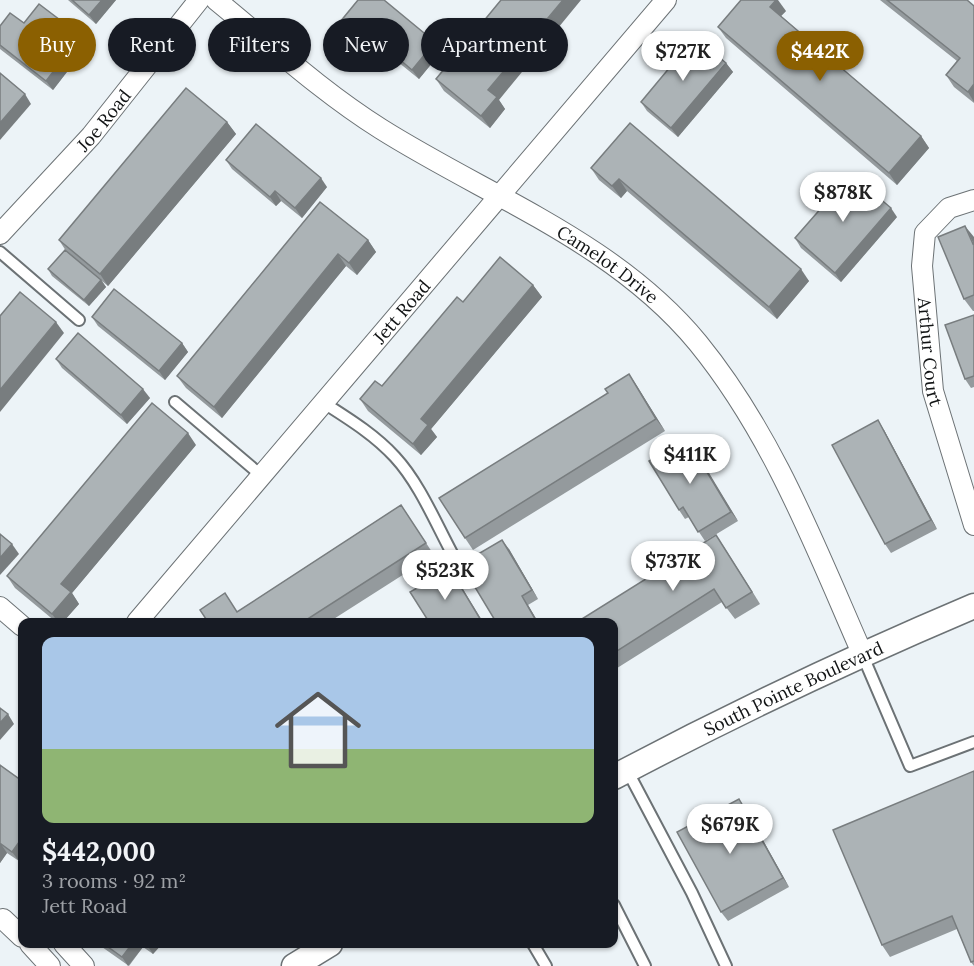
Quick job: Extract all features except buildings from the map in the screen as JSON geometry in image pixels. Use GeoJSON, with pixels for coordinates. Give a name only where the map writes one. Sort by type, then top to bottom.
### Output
{"type":"FeatureCollection","features":[{"type":"Feature","properties":{"kind":"street","name":"Joe Road"},"geometry":{"type":"LineString","coordinates":[[0,234],[91,136],[199,0]]}},
{"type":"Feature","properties":{"kind":"street","name":"Camelot Drive"},"geometry":{"type":"LineString","coordinates":[[216,0],[337,99],[381,129],[584,243],[632,279],[697,342],[733,388],[765,440],[862,653]]}},
{"type":"Feature","properties":{"kind":"street","name":"Jett Road"},"geometry":{"type":"LineString","coordinates":[[140,618],[666,0]]}},
{"type":"Feature","properties":{"kind":"street","name":"Arthur Court"},"geometry":{"type":"LineString","coordinates":[[974,200],[949,208],[925,233],[922,266],[933,390],[974,525]]}},
{"type":"Feature","properties":{"kind":"street","name":"South Pointe Boulevard"},"geometry":{"type":"LineString","coordinates":[[620,773],[862,653],[974,606]]}},
{"type":"Feature","properties":{"kind":"street"},"geometry":{"type":"LineString","coordinates":[[0,607],[18,623]]}},
{"type":"Feature","properties":{"kind":"street"},"geometry":{"type":"LineString","coordinates":[[9,919],[18,931]]}},
{"type":"Feature","properties":{"kind":"street"},"geometry":{"type":"LineString","coordinates":[[34,948],[50,966]]}},
{"type":"Feature","properties":{"kind":"street"},"geometry":{"type":"LineString","coordinates":[[68,948],[84,966]]}},
{"type":"Feature","properties":{"kind":"street"},"geometry":{"type":"LineString","coordinates":[[294,966],[323,948]]}},
{"type":"Feature","properties":{"kind":"lane"},"geometry":{"type":"LineString","coordinates":[[0,252],[80,320]]}},
{"type":"Feature","properties":{"kind":"lane"},"geometry":{"type":"LineString","coordinates":[[175,402],[262,476]]}},
{"type":"Feature","properties":{"kind":"lane"},"geometry":{"type":"LineString","coordinates":[[324,403],[361,428],[394,456],[408,473],[454,556]]}},
{"type":"Feature","properties":{"kind":"lane"},"geometry":{"type":"LineString","coordinates":[[862,653],[910,766],[974,742]]}},
{"type":"Feature","properties":{"kind":"lane"},"geometry":{"type":"LineString","coordinates":[[620,773],[692,893],[726,966]]}},
{"type":"Feature","properties":{"kind":"lane"},"geometry":{"type":"LineString","coordinates":[[618,912],[645,966]]}},
{"type":"Feature","properties":{"kind":"lane"},"geometry":{"type":"LineString","coordinates":[[535,948],[546,966]]}}]}
